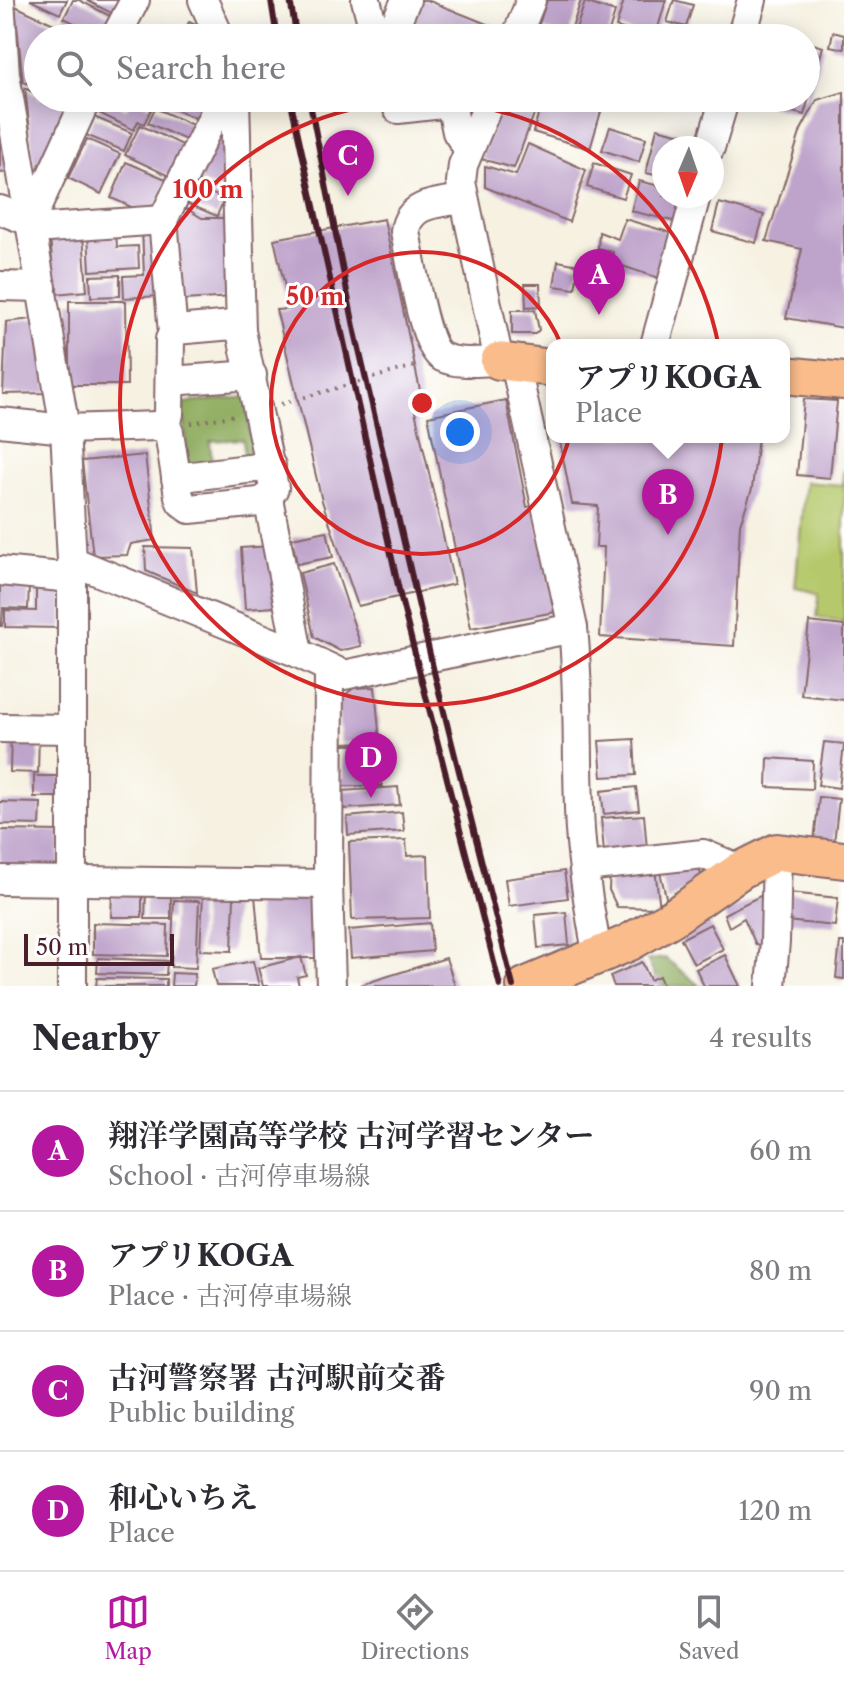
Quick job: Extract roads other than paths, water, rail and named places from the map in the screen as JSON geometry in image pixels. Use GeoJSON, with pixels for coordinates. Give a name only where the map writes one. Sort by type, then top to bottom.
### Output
{"type":"FeatureCollection","features":[{"type":"Feature","properties":{"kind":"main road"},"geometry":{"type":"LineString","coordinates":[[507,362],[546,367]]}},
{"type":"Feature","properties":{"kind":"main road"},"geometry":{"type":"LineString","coordinates":[[790,376],[844,381]]}},
{"type":"Feature","properties":{"kind":"main road"},"geometry":{"type":"LineString","coordinates":[[528,986],[598,957],[672,918],[741,870],[777,852],[844,860]]}},
{"type":"Feature","properties":{"kind":"street"},"geometry":{"type":"LineString","coordinates":[[0,0],[5,74],[65,429],[72,570],[72,986]]}},
{"type":"Feature","properties":{"kind":"street"},"geometry":{"type":"LineString","coordinates":[[122,24],[135,0]]}},
{"type":"Feature","properties":{"kind":"street"},"geometry":{"type":"LineString","coordinates":[[203,0],[214,24]]}},
{"type":"Feature","properties":{"kind":"street"},"geometry":{"type":"LineString","coordinates":[[366,0],[372,24]]}},
{"type":"Feature","properties":{"kind":"street"},"geometry":{"type":"LineString","coordinates":[[395,24],[406,0]]}},
{"type":"Feature","properties":{"kind":"street"},"geometry":{"type":"LineString","coordinates":[[522,24],[531,0]]}},
{"type":"Feature","properties":{"kind":"street"},"geometry":{"type":"LineString","coordinates":[[745,24],[752,0]]}},
{"type":"Feature","properties":{"kind":"street"},"geometry":{"type":"LineString","coordinates":[[30,222],[81,112]]}},
{"type":"Feature","properties":{"kind":"street"},"geometry":{"type":"LineString","coordinates":[[0,422],[65,429],[158,426],[167,421],[173,333],[163,220],[215,112]]}},
{"type":"Feature","properties":{"kind":"street"},"geometry":{"type":"LineString","coordinates":[[158,426],[169,432],[181,502],[190,509],[259,502],[268,498],[274,488],[241,331],[235,112]]}},
{"type":"Feature","properties":{"kind":"street"},"geometry":{"type":"LineString","coordinates":[[453,112],[457,132],[469,150]]}},
{"type":"Feature","properties":{"kind":"street"},"geometry":{"type":"LineString","coordinates":[[485,112],[469,150],[461,182],[463,199],[573,628],[577,671],[580,831],[598,957]]}},
{"type":"Feature","properties":{"kind":"street"},"geometry":{"type":"LineString","coordinates":[[714,136],[721,112]]}},
{"type":"Feature","properties":{"kind":"street"},"geometry":{"type":"LineString","coordinates":[[463,199],[422,207],[406,221],[405,231],[427,336],[435,352],[444,358],[507,362]]}},
{"type":"Feature","properties":{"kind":"street"},"geometry":{"type":"LineString","coordinates":[[657,339],[693,208]]}},
{"type":"Feature","properties":{"kind":"street"},"geometry":{"type":"LineString","coordinates":[[0,210],[48,228],[163,220]]}},
{"type":"Feature","properties":{"kind":"street"},"geometry":{"type":"LineString","coordinates":[[0,286],[42,287]]}},
{"type":"Feature","properties":{"kind":"street"},"geometry":{"type":"LineString","coordinates":[[173,333],[182,329],[233,325],[241,331]]}},
{"type":"Feature","properties":{"kind":"street"},"geometry":{"type":"LineString","coordinates":[[170,381],[252,375]]}},
{"type":"Feature","properties":{"kind":"street"},"geometry":{"type":"LineString","coordinates":[[176,478],[271,466]]}},
{"type":"Feature","properties":{"kind":"street"},"geometry":{"type":"LineString","coordinates":[[268,498],[298,653]]}},
{"type":"Feature","properties":{"kind":"street"},"geometry":{"type":"LineString","coordinates":[[0,571],[72,570],[298,653],[344,675],[573,628]]}},
{"type":"Feature","properties":{"kind":"street"},"geometry":{"type":"LineString","coordinates":[[329,668],[331,986]]}},
{"type":"Feature","properties":{"kind":"street"},"geometry":{"type":"LineString","coordinates":[[0,728],[71,729]]}},
{"type":"Feature","properties":{"kind":"street"},"geometry":{"type":"LineString","coordinates":[[771,986],[777,852]]}},
{"type":"Feature","properties":{"kind":"street"},"geometry":{"type":"LineString","coordinates":[[585,867],[703,854],[741,870]]}},
{"type":"Feature","properties":{"kind":"street"},"geometry":{"type":"LineString","coordinates":[[0,880],[328,884]]}},
{"type":"Feature","properties":{"kind":"railway"},"geometry":{"type":"LineString","coordinates":[[271,0],[275,24]]}},
{"type":"Feature","properties":{"kind":"railway"},"geometry":{"type":"LineString","coordinates":[[290,0],[294,24]]}},
{"type":"Feature","properties":{"kind":"railway"},"geometry":{"type":"LineString","coordinates":[[293,112],[401,599],[500,986]]}},
{"type":"Feature","properties":{"kind":"railway"},"geometry":{"type":"LineString","coordinates":[[312,112],[355,332],[435,676],[513,986]]}},
{"type":"Feature","properties":{"kind":"place","name":"古河警察署 古河駅前交番"},"geometry":{"type":"Point","coordinates":[348,196]}},
{"type":"Feature","properties":{"kind":"place","name":"翔洋学園高等学校 古河学習センター"},"geometry":{"type":"Point","coordinates":[599,315]}},
{"type":"Feature","properties":{"kind":"place","name":"アプリKOGA"},"geometry":{"type":"Point","coordinates":[668,535]}},
{"type":"Feature","properties":{"kind":"place","name":"和心いちえ"},"geometry":{"type":"Point","coordinates":[371,798]}}]}
